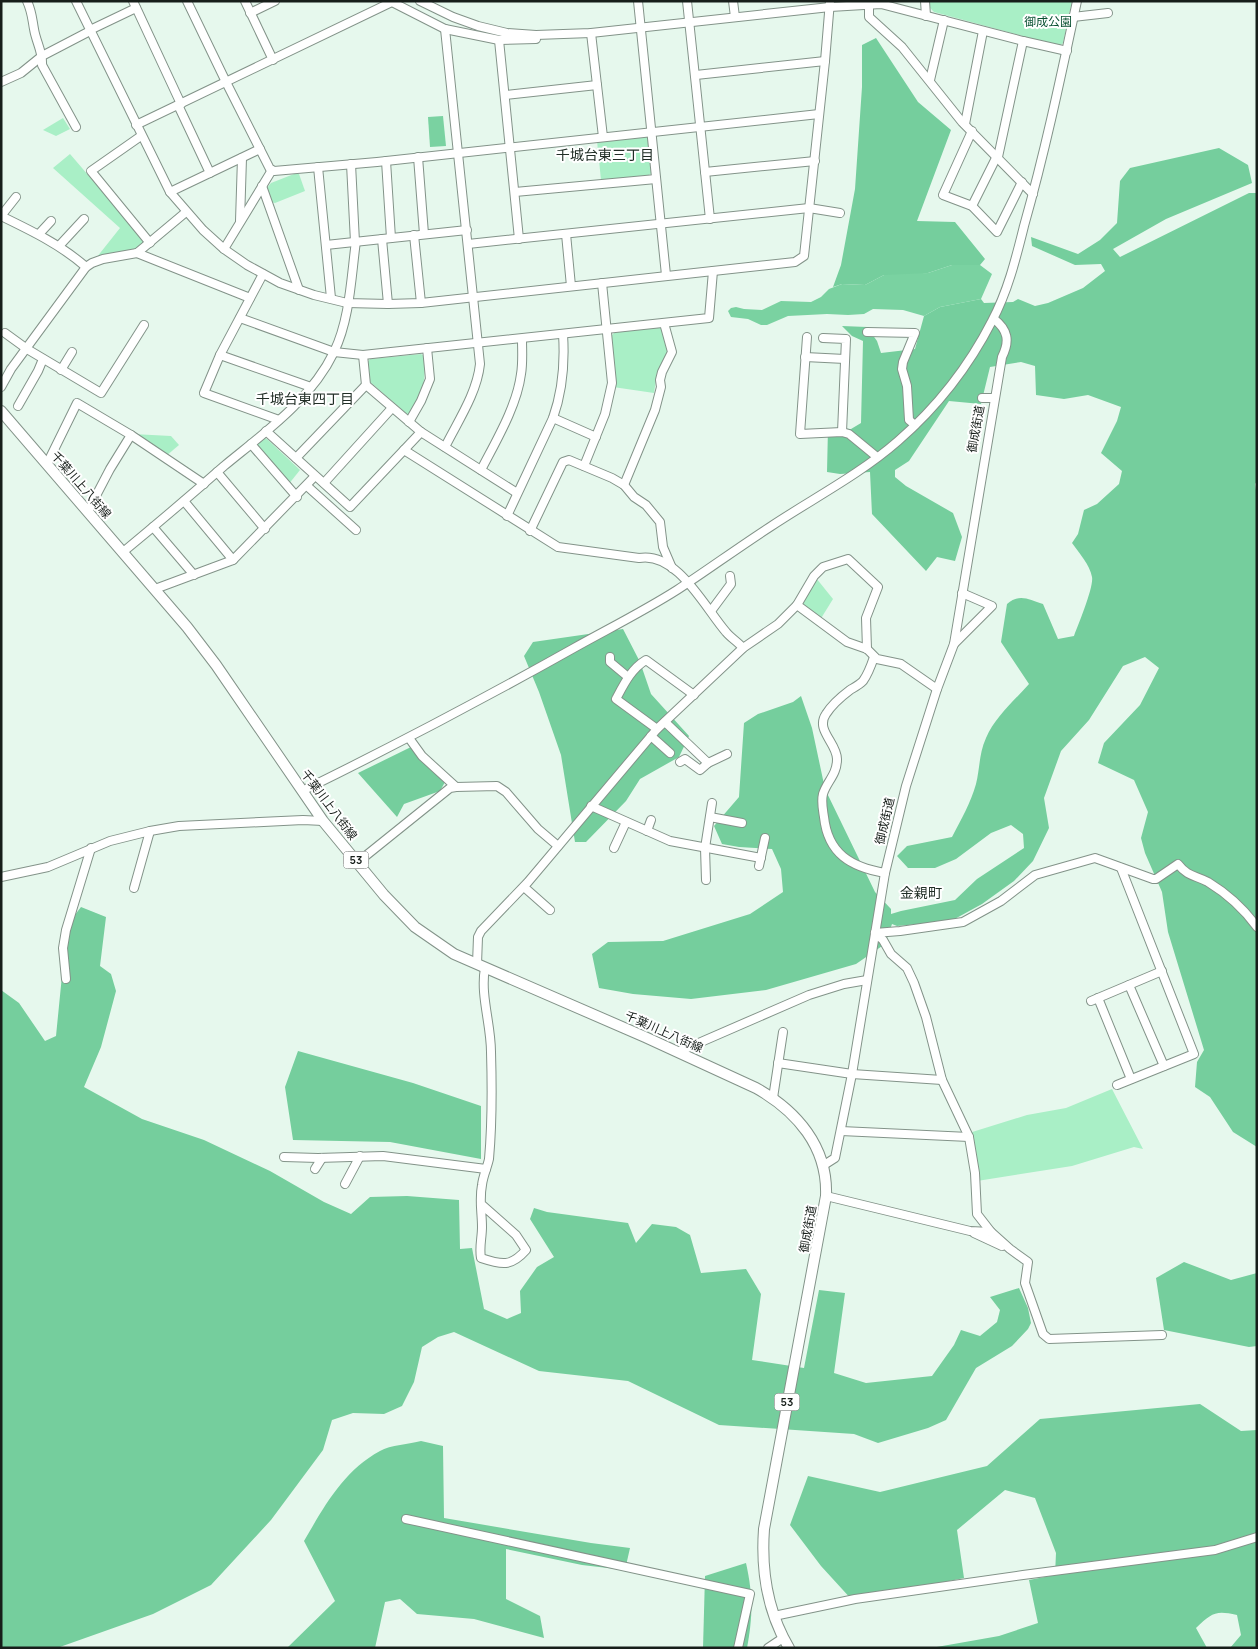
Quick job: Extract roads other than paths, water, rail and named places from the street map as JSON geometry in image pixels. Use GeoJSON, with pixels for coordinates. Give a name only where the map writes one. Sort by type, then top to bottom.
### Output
{"type":"FeatureCollection","features":[{"type":"Feature","properties":{"kind":"main road","name":"千葉川上八街線"},"geometry":{"type":"LineString","coordinates":[[1,411],[203,647],[324,821],[394,906],[415,927],[440,945],[481,966],[756,1088],[773,1098],[802,1124],[812,1139],[824,1165]]}},
{"type":"Feature","properties":{"kind":"main road","name":"御成街道"},"geometry":{"type":"LineString","coordinates":[[783,1638],[774,1616],[764,1574],[764,1529],[826,1196],[824,1165]]}},
{"type":"Feature","properties":{"kind":"main road","name":"53"},"geometry":{"type":"LineString","coordinates":[[783,1638],[789,1648]]}},
{"type":"Feature","properties":{"kind":"street"},"geometry":{"type":"LineString","coordinates":[[27,1],[33,14],[34,29],[42,56],[42,65],[76,127]]}},
{"type":"Feature","properties":{"kind":"street"},"geometry":{"type":"LineString","coordinates":[[76,1],[170,192],[203,230],[246,265],[280,283],[348,303],[388,304],[421,303],[800,260],[804,256],[830,4]]}},
{"type":"Feature","properties":{"kind":"street"},"geometry":{"type":"LineString","coordinates":[[187,1],[226,82],[272,170],[386,161],[510,146],[652,131],[700,128],[819,114]]}},
{"type":"Feature","properties":{"kind":"street"},"geometry":{"type":"LineString","coordinates":[[245,1],[273,60]]}},
{"type":"Feature","properties":{"kind":"street"},"geometry":{"type":"LineString","coordinates":[[250,13],[275,1]]}},
{"type":"Feature","properties":{"kind":"street"},"geometry":{"type":"LineString","coordinates":[[420,1],[453,17],[478,26],[507,33],[563,35]]}},
{"type":"Feature","properties":{"kind":"street"},"geometry":{"type":"LineString","coordinates":[[638,1],[666,275]]}},
{"type":"Feature","properties":{"kind":"street"},"geometry":{"type":"LineString","coordinates":[[687,1],[710,218]]}},
{"type":"Feature","properties":{"kind":"street"},"geometry":{"type":"LineString","coordinates":[[734,1],[735,17]]}},
{"type":"Feature","properties":{"kind":"street"},"geometry":{"type":"LineString","coordinates":[[925,1],[926,16]]}},
{"type":"Feature","properties":{"kind":"street"},"geometry":{"type":"LineString","coordinates":[[302,791],[409,738],[676,591],[877,457],[915,425],[957,376],[994,319],[1015,260],[1034,194],[1077,1]]}},
{"type":"Feature","properties":{"kind":"street"},"geometry":{"type":"LineString","coordinates":[[136,125],[392,2],[445,28],[499,40],[536,39],[735,17],[830,4],[874,3],[1023,41],[1067,50]]}},
{"type":"Feature","properties":{"kind":"street"},"geometry":{"type":"LineString","coordinates":[[874,3],[869,17],[902,47],[965,124],[1034,194]]}},
{"type":"Feature","properties":{"kind":"street"},"geometry":{"type":"LineString","coordinates":[[1,82],[21,73],[42,56],[135,5],[210,172]]}},
{"type":"Feature","properties":{"kind":"street"},"geometry":{"type":"LineString","coordinates":[[1074,17],[1108,14]]}},
{"type":"Feature","properties":{"kind":"street"},"geometry":{"type":"LineString","coordinates":[[930,80],[944,20]]}},
{"type":"Feature","properties":{"kind":"street"},"geometry":{"type":"LineString","coordinates":[[445,28],[480,364],[478,377],[445,447]]}},
{"type":"Feature","properties":{"kind":"street"},"geometry":{"type":"LineString","coordinates":[[965,124],[983,31]]}},
{"type":"Feature","properties":{"kind":"street"},"geometry":{"type":"LineString","coordinates":[[591,33],[602,137]]}},
{"type":"Feature","properties":{"kind":"street"},"geometry":{"type":"LineString","coordinates":[[499,40],[519,239]]}},
{"type":"Feature","properties":{"kind":"street"},"geometry":{"type":"LineString","coordinates":[[972,206],[998,157],[1023,41]]}},
{"type":"Feature","properties":{"kind":"street"},"geometry":{"type":"LineString","coordinates":[[696,75],[825,61]]}},
{"type":"Feature","properties":{"kind":"street"},"geometry":{"type":"LineString","coordinates":[[505,94],[597,85]]}},
{"type":"Feature","properties":{"kind":"street"},"geometry":{"type":"LineString","coordinates":[[972,131],[943,195],[972,206],[998,232],[1022,182]]}},
{"type":"Feature","properties":{"kind":"street"},"geometry":{"type":"LineString","coordinates":[[141,136],[91,171],[150,243]]}},
{"type":"Feature","properties":{"kind":"street"},"geometry":{"type":"LineString","coordinates":[[170,192],[260,149]]}},
{"type":"Feature","properties":{"kind":"street"},"geometry":{"type":"LineString","coordinates":[[418,157],[424,234]]}},
{"type":"Feature","properties":{"kind":"street"},"geometry":{"type":"LineString","coordinates":[[240,223],[242,158]]}},
{"type":"Feature","properties":{"kind":"street"},"geometry":{"type":"LineString","coordinates":[[386,161],[391,238]]}},
{"type":"Feature","properties":{"kind":"street"},"geometry":{"type":"LineString","coordinates":[[706,172],[815,161]]}},
{"type":"Feature","properties":{"kind":"street"},"geometry":{"type":"LineString","coordinates":[[123,552],[279,420],[299,401],[322,373],[334,352],[341,334],[348,303],[355,241],[351,164]]}},
{"type":"Feature","properties":{"kind":"street"},"geometry":{"type":"LineString","coordinates":[[318,167],[331,298]]}},
{"type":"Feature","properties":{"kind":"street"},"geometry":{"type":"LineString","coordinates":[[224,249],[272,170]]}},
{"type":"Feature","properties":{"kind":"street"},"geometry":{"type":"LineString","coordinates":[[515,192],[656,179]]}},
{"type":"Feature","properties":{"kind":"street"},"geometry":{"type":"LineString","coordinates":[[262,186],[299,290]]}},
{"type":"Feature","properties":{"kind":"street"},"geometry":{"type":"LineString","coordinates":[[16,197],[1,216],[39,234],[59,246],[86,267]]}},
{"type":"Feature","properties":{"kind":"street"},"geometry":{"type":"LineString","coordinates":[[468,244],[809,208],[840,213]]}},
{"type":"Feature","properties":{"kind":"street"},"geometry":{"type":"LineString","coordinates":[[1,387],[11,369],[27,350],[86,267],[103,259],[137,253],[186,212]]}},
{"type":"Feature","properties":{"kind":"street"},"geometry":{"type":"LineString","coordinates":[[59,246],[84,219]]}},
{"type":"Feature","properties":{"kind":"street"},"geometry":{"type":"LineString","coordinates":[[39,234],[52,221]]}},
{"type":"Feature","properties":{"kind":"street"},"geometry":{"type":"LineString","coordinates":[[326,244],[466,230]]}},
{"type":"Feature","properties":{"kind":"street"},"geometry":{"type":"LineString","coordinates":[[566,234],[571,286]]}},
{"type":"Feature","properties":{"kind":"street"},"geometry":{"type":"LineString","coordinates":[[414,235],[421,303]]}},
{"type":"Feature","properties":{"kind":"street"},"geometry":{"type":"LineString","coordinates":[[382,239],[388,304]]}},
{"type":"Feature","properties":{"kind":"street"},"geometry":{"type":"LineString","coordinates":[[137,253],[250,298]]}},
{"type":"Feature","properties":{"kind":"street"},"geometry":{"type":"LineString","coordinates":[[240,318],[334,352],[362,355],[709,318],[713,271]]}},
{"type":"Feature","properties":{"kind":"street"},"geometry":{"type":"LineString","coordinates":[[263,274],[220,355],[204,392],[279,420]]}},
{"type":"Feature","properties":{"kind":"street"},"geometry":{"type":"LineString","coordinates":[[584,466],[605,414],[612,383],[602,283]]}},
{"type":"Feature","properties":{"kind":"street","name":"御成街道"},"geometry":{"type":"LineString","coordinates":[[824,1165],[835,1158],[852,1074],[885,873],[906,786],[937,689],[954,644],[994,398],[1002,357],[1007,348],[1004,329],[994,319]]}},
{"type":"Feature","properties":{"kind":"street"},"geometry":{"type":"LineString","coordinates":[[624,485],[656,410],[662,372],[672,352],[664,323]]}},
{"type":"Feature","properties":{"kind":"street"},"geometry":{"type":"LineString","coordinates":[[5,333],[15,335],[27,350],[101,393],[144,325]]}},
{"type":"Feature","properties":{"kind":"street"},"geometry":{"type":"LineString","coordinates":[[867,332],[916,333],[903,362],[902,369],[907,386],[909,420],[915,425]]}},
{"type":"Feature","properties":{"kind":"street"},"geometry":{"type":"LineString","coordinates":[[507,516],[559,402],[564,374],[563,334]]}},
{"type":"Feature","properties":{"kind":"street"},"geometry":{"type":"LineString","coordinates":[[807,337],[800,434],[842,432],[849,434],[877,457]]}},
{"type":"Feature","properties":{"kind":"street"},"geometry":{"type":"LineString","coordinates":[[823,338],[846,339],[842,432]]}},
{"type":"Feature","properties":{"kind":"street"},"geometry":{"type":"LineString","coordinates":[[481,470],[518,390],[522,374],[522,339]]}},
{"type":"Feature","properties":{"kind":"street"},"geometry":{"type":"LineString","coordinates":[[410,422],[430,379],[427,348]]}},
{"type":"Feature","properties":{"kind":"street"},"geometry":{"type":"LineString","coordinates":[[61,370],[72,352]]}},
{"type":"Feature","properties":{"kind":"street"},"geometry":{"type":"LineString","coordinates":[[220,355],[311,387]]}},
{"type":"Feature","properties":{"kind":"street"},"geometry":{"type":"LineString","coordinates":[[362,355],[366,385],[421,432],[517,493]]}},
{"type":"Feature","properties":{"kind":"street"},"geometry":{"type":"LineString","coordinates":[[806,357],[845,359]]}},
{"type":"Feature","properties":{"kind":"street"},"geometry":{"type":"LineString","coordinates":[[18,406],[44,359]]}},
{"type":"Feature","properties":{"kind":"street"},"geometry":{"type":"LineString","coordinates":[[296,458],[366,385]]}},
{"type":"Feature","properties":{"kind":"street"},"geometry":{"type":"LineString","coordinates":[[982,398],[994,398]]}},
{"type":"Feature","properties":{"kind":"street"},"geometry":{"type":"LineString","coordinates":[[47,464],[77,403],[131,435],[204,484]]}},
{"type":"Feature","properties":{"kind":"street"},"geometry":{"type":"LineString","coordinates":[[324,483],[392,408]]}},
{"type":"Feature","properties":{"kind":"street"},"geometry":{"type":"LineString","coordinates":[[553,418],[596,438]]}},
{"type":"Feature","properties":{"kind":"street"},"geometry":{"type":"LineString","coordinates":[[266,431],[350,507],[421,432]]}},
{"type":"Feature","properties":{"kind":"street"},"geometry":{"type":"LineString","coordinates":[[88,512],[110,469],[131,435]]}},
{"type":"Feature","properties":{"kind":"street"},"geometry":{"type":"LineString","coordinates":[[251,444],[297,497]]}},
{"type":"Feature","properties":{"kind":"street"},"geometry":{"type":"LineString","coordinates":[[404,450],[558,547],[639,558],[649,556],[672,568],[696,591],[726,632],[743,648]]}},
{"type":"Feature","properties":{"kind":"street"},"geometry":{"type":"LineString","coordinates":[[530,531],[563,462],[568,460],[624,485],[634,497],[646,505],[660,522],[663,547],[672,568]]}},
{"type":"Feature","properties":{"kind":"street"},"geometry":{"type":"LineString","coordinates":[[217,472],[264,529]]}},
{"type":"Feature","properties":{"kind":"street"},"geometry":{"type":"LineString","coordinates":[[155,589],[233,560],[297,497],[315,476]]}},
{"type":"Feature","properties":{"kind":"street"},"geometry":{"type":"LineString","coordinates":[[307,486],[356,530]]}},
{"type":"Feature","properties":{"kind":"street"},"geometry":{"type":"LineString","coordinates":[[184,501],[233,560]]}},
{"type":"Feature","properties":{"kind":"street"},"geometry":{"type":"LineString","coordinates":[[153,527],[194,575]]}},
{"type":"Feature","properties":{"kind":"street"},"geometry":{"type":"LineString","coordinates":[[480,1204],[512,1231],[526,1250],[519,1258],[502,1264],[481,1258],[482,1229],[480,1204],[481,1188],[488,1161],[492,1052],[478,937],[524,887],[657,729],[743,648],[778,624],[797,605],[814,576],[823,568],[848,559],[878,587],[866,618],[868,649],[874,657],[901,664],[937,689]]}},
{"type":"Feature","properties":{"kind":"street"},"geometry":{"type":"LineString","coordinates":[[711,611],[731,584],[730,576]]}},
{"type":"Feature","properties":{"kind":"street"},"geometry":{"type":"LineString","coordinates":[[954,644],[992,606],[962,593]]}},
{"type":"Feature","properties":{"kind":"street"},"geometry":{"type":"LineString","coordinates":[[797,605],[847,642],[868,649]]}},
{"type":"Feature","properties":{"kind":"street"},"geometry":{"type":"LineString","coordinates":[[610,657],[610,662],[628,676]]}},
{"type":"Feature","properties":{"kind":"street"},"geometry":{"type":"LineString","coordinates":[[874,657],[868,673],[861,683],[849,691],[825,715],[824,730],[836,750],[837,758],[836,771],[823,793],[822,802],[827,836],[841,856],[872,871],[885,873]]}},
{"type":"Feature","properties":{"kind":"street"},"geometry":{"type":"LineString","coordinates":[[657,729],[616,699],[628,676],[646,660],[694,695]]}},
{"type":"Feature","properties":{"kind":"street"},"geometry":{"type":"LineString","coordinates":[[665,722],[708,763]]}},
{"type":"Feature","properties":{"kind":"street"},"geometry":{"type":"LineString","coordinates":[[651,736],[670,753]]}},
{"type":"Feature","properties":{"kind":"street"},"geometry":{"type":"LineString","coordinates":[[409,738],[422,756],[456,787]]}},
{"type":"Feature","properties":{"kind":"street"},"geometry":{"type":"LineString","coordinates":[[680,762],[685,759],[700,770],[708,763],[727,754]]}},
{"type":"Feature","properties":{"kind":"street"},"geometry":{"type":"LineString","coordinates":[[358,862],[450,788],[456,787],[497,786],[506,792],[538,829],[558,846]]}},
{"type":"Feature","properties":{"kind":"street"},"geometry":{"type":"LineString","coordinates":[[706,880],[705,848],[712,803]]}},
{"type":"Feature","properties":{"kind":"street"},"geometry":{"type":"LineString","coordinates":[[591,806],[670,841],[760,862],[765,838]]}},
{"type":"Feature","properties":{"kind":"street"},"geometry":{"type":"LineString","coordinates":[[710,817],[742,823]]}},
{"type":"Feature","properties":{"kind":"street"},"geometry":{"type":"LineString","coordinates":[[1,877],[48,867],[74,857],[90,848],[150,831],[179,826],[303,820],[324,821]]}},
{"type":"Feature","properties":{"kind":"street"},"geometry":{"type":"LineString","coordinates":[[647,831],[652,820]]}},
{"type":"Feature","properties":{"kind":"street"},"geometry":{"type":"LineString","coordinates":[[614,848],[626,822]]}},
{"type":"Feature","properties":{"kind":"street"},"geometry":{"type":"LineString","coordinates":[[134,888],[150,831]]}},
{"type":"Feature","properties":{"kind":"street"},"geometry":{"type":"LineString","coordinates":[[66,979],[63,948],[66,930],[90,848]]}},
{"type":"Feature","properties":{"kind":"street"},"geometry":{"type":"LineString","coordinates":[[875,932],[909,930],[963,922],[1001,901],[1035,875],[1095,858],[1156,879],[1178,864],[1184,872],[1217,888],[1240,907],[1257,927]]}},
{"type":"Feature","properties":{"kind":"street"},"geometry":{"type":"LineString","coordinates":[[1117,1085],[1194,1054],[1122,868]]}},
{"type":"Feature","properties":{"kind":"street"},"geometry":{"type":"LineString","coordinates":[[524,887],[550,910]]}},
{"type":"Feature","properties":{"kind":"street"},"geometry":{"type":"LineString","coordinates":[[875,932],[883,940],[891,954],[907,968],[914,983],[926,1017],[942,1080],[969,1138],[976,1173],[977,1214],[991,1232],[1010,1250]]}},
{"type":"Feature","properties":{"kind":"street"},"geometry":{"type":"LineString","coordinates":[[1131,1079],[1094,1000],[1162,971]]}},
{"type":"Feature","properties":{"kind":"street"},"geometry":{"type":"LineString","coordinates":[[678,1052],[810,995],[844,984],[867,980]]}},
{"type":"Feature","properties":{"kind":"street"},"geometry":{"type":"LineString","coordinates":[[1129,985],[1164,1066]]}},
{"type":"Feature","properties":{"kind":"street"},"geometry":{"type":"LineString","coordinates":[[773,1098],[783,1032]]}},
{"type":"Feature","properties":{"kind":"street"},"geometry":{"type":"LineString","coordinates":[[778,1063],[852,1074],[942,1080]]}},
{"type":"Feature","properties":{"kind":"street"},"geometry":{"type":"LineString","coordinates":[[840,1132],[969,1138]]}},
{"type":"Feature","properties":{"kind":"street"},"geometry":{"type":"LineString","coordinates":[[345,1184],[360,1156]]}},
{"type":"Feature","properties":{"kind":"street"},"geometry":{"type":"LineString","coordinates":[[284,1157],[399,1157],[486,1169]]}},
{"type":"Feature","properties":{"kind":"street"},"geometry":{"type":"LineString","coordinates":[[315,1169],[322,1158]]}},
{"type":"Feature","properties":{"kind":"street"},"geometry":{"type":"LineString","coordinates":[[826,1196],[970,1231],[991,1232]]}},
{"type":"Feature","properties":{"kind":"street"},"geometry":{"type":"LineString","coordinates":[[970,1231],[1010,1250],[1028,1262],[1025,1283],[1043,1334],[1049,1339],[1162,1335]]}},
{"type":"Feature","properties":{"kind":"street"},"geometry":{"type":"LineString","coordinates":[[406,1519],[750,1594],[738,1648]]}},
{"type":"Feature","properties":{"kind":"street"},"geometry":{"type":"LineString","coordinates":[[774,1616],[864,1598],[1215,1550],[1257,1537]]}},
{"type":"Feature","properties":{"kind":"street"},"geometry":{"type":"LineString","coordinates":[[768,1648],[783,1638]]}},
{"type":"Feature","properties":{"kind":"district","name":"千城台東三丁目"},"geometry":{"type":"Point","coordinates":[605,155]}},
{"type":"Feature","properties":{"kind":"district","name":"千城台東四丁目"},"geometry":{"type":"Point","coordinates":[305,399]}},
{"type":"Feature","properties":{"kind":"district","name":"金親町"},"geometry":{"type":"Point","coordinates":[921,893]}},
{"type":"Feature","properties":{"kind":"park label","name":"御成公園"},"geometry":{"type":"Point","coordinates":[1048,22]}}]}
